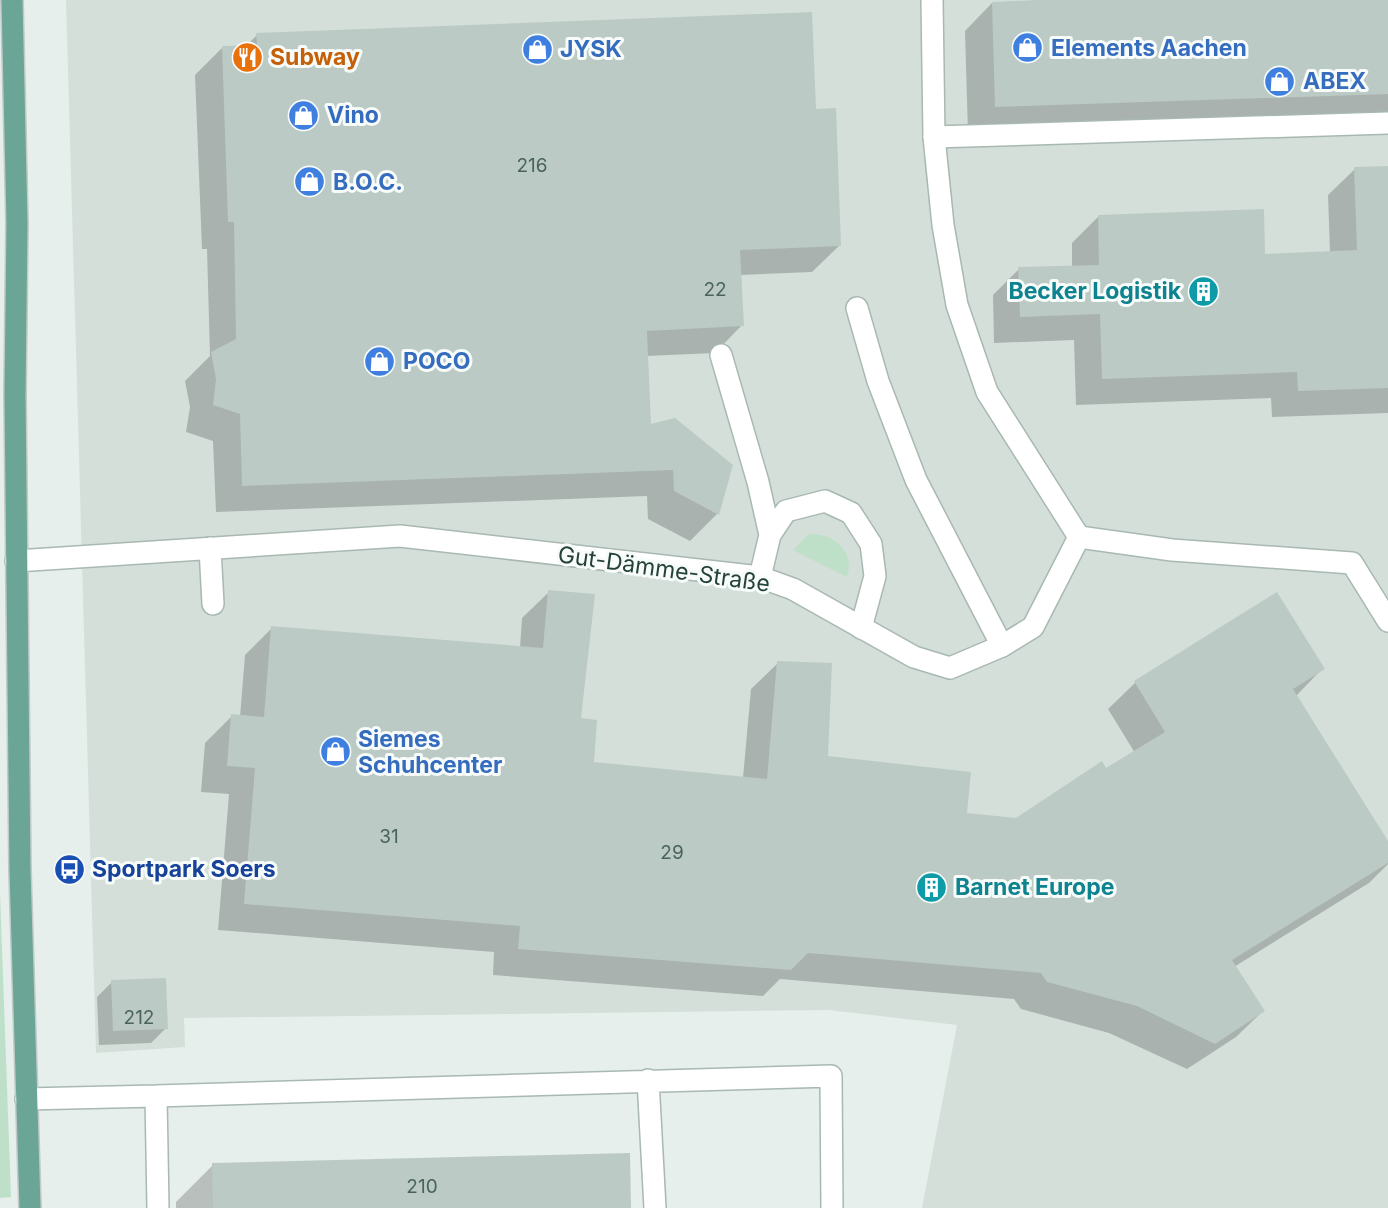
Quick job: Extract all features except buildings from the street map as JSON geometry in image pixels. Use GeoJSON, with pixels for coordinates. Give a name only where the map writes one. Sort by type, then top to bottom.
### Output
{"type":"FeatureCollection","features":[{"type":"Feature","properties":{"kind":"main road"},"geometry":{"type":"LineString","coordinates":[[12,0],[17,223],[16,561],[20,871],[30,1208]]}},
{"type":"Feature","properties":{"kind":"street"},"geometry":{"type":"LineString","coordinates":[[932,0],[934,137],[943,225],[957,305],[986,392],[1079,537],[1172,550],[1353,563],[1388,621]]}},
{"type":"Feature","properties":{"kind":"street"},"geometry":{"type":"LineString","coordinates":[[934,137],[1388,123]]}},
{"type":"Feature","properties":{"kind":"street"},"geometry":{"type":"LineString","coordinates":[[857,308],[878,381],[916,480],[1002,646]]}},
{"type":"Feature","properties":{"kind":"street"},"geometry":{"type":"LineString","coordinates":[[721,355],[758,482],[770,535]]}},
{"type":"Feature","properties":{"kind":"street"},"geometry":{"type":"LineString","coordinates":[[760,577],[770,535],[786,511],[825,501],[850,513],[871,544],[875,576],[861,628]]}},
{"type":"Feature","properties":{"kind":"street","name":"Gut-Dämme-Straße"},"geometry":{"type":"LineString","coordinates":[[16,561],[400,536],[760,577],[793,589],[914,657],[950,668],[1002,646],[1033,627],[1079,537]]}},
{"type":"Feature","properties":{"kind":"street"},"geometry":{"type":"LineString","coordinates":[[210,548],[213,604]]}},
{"type":"Feature","properties":{"kind":"street"},"geometry":{"type":"LineString","coordinates":[[26,1099],[831,1076],[832,1208]]}},
{"type":"Feature","properties":{"kind":"street"},"geometry":{"type":"LineString","coordinates":[[648,1080],[655,1208]]}},
{"type":"Feature","properties":{"kind":"street"},"geometry":{"type":"LineString","coordinates":[[156,1096],[158,1208]]}},
{"type":"Feature","properties":{"kind":"shaded area"},"geometry":{"type":"Polygon","coordinates":[[[66,0],[1388,0],[1388,1208],[922,1208],[957,1025],[829,1010],[184,1018],[185,1047],[96,1053],[66,0]]]}},
{"type":"Feature","properties":{"kind":"green space"},"geometry":{"type":"Polygon","coordinates":[[[809,534],[818,534],[840,545],[848,559],[847,577],[793,550],[809,534]]]}},
{"type":"Feature","properties":{"kind":"green space"},"geometry":{"type":"Polygon","coordinates":[[[0,893],[11,1197],[0,1198],[0,893]]]}},
{"type":"Feature","properties":{"kind":"place","name":"Elements Aachen"},"geometry":{"type":"Point","coordinates":[1028,48]}},
{"type":"Feature","properties":{"kind":"place","name":"JYSK"},"geometry":{"type":"Point","coordinates":[537,49]}},
{"type":"Feature","properties":{"kind":"place","name":"Subway"},"geometry":{"type":"Point","coordinates":[247,57]}},
{"type":"Feature","properties":{"kind":"place","name":"ABEX"},"geometry":{"type":"Point","coordinates":[1280,81]}},
{"type":"Feature","properties":{"kind":"place","name":"Vino"},"geometry":{"type":"Point","coordinates":[304,115]}},
{"type":"Feature","properties":{"kind":"place","name":"B.O.C."},"geometry":{"type":"Point","coordinates":[310,182]}},
{"type":"Feature","properties":{"kind":"place","name":"Becker Logistik"},"geometry":{"type":"Point","coordinates":[1204,291]}},
{"type":"Feature","properties":{"kind":"place","name":"POCO"},"geometry":{"type":"Point","coordinates":[380,361]}},
{"type":"Feature","properties":{"kind":"place","name":"Siemes Schuhcenter"},"geometry":{"type":"Point","coordinates":[335,752]}},
{"type":"Feature","properties":{"kind":"place","name":"Sportpark Soers"},"geometry":{"type":"Point","coordinates":[69,869]}},
{"type":"Feature","properties":{"kind":"place","name":"Barnet Europe"},"geometry":{"type":"Point","coordinates":[932,887]}}]}
